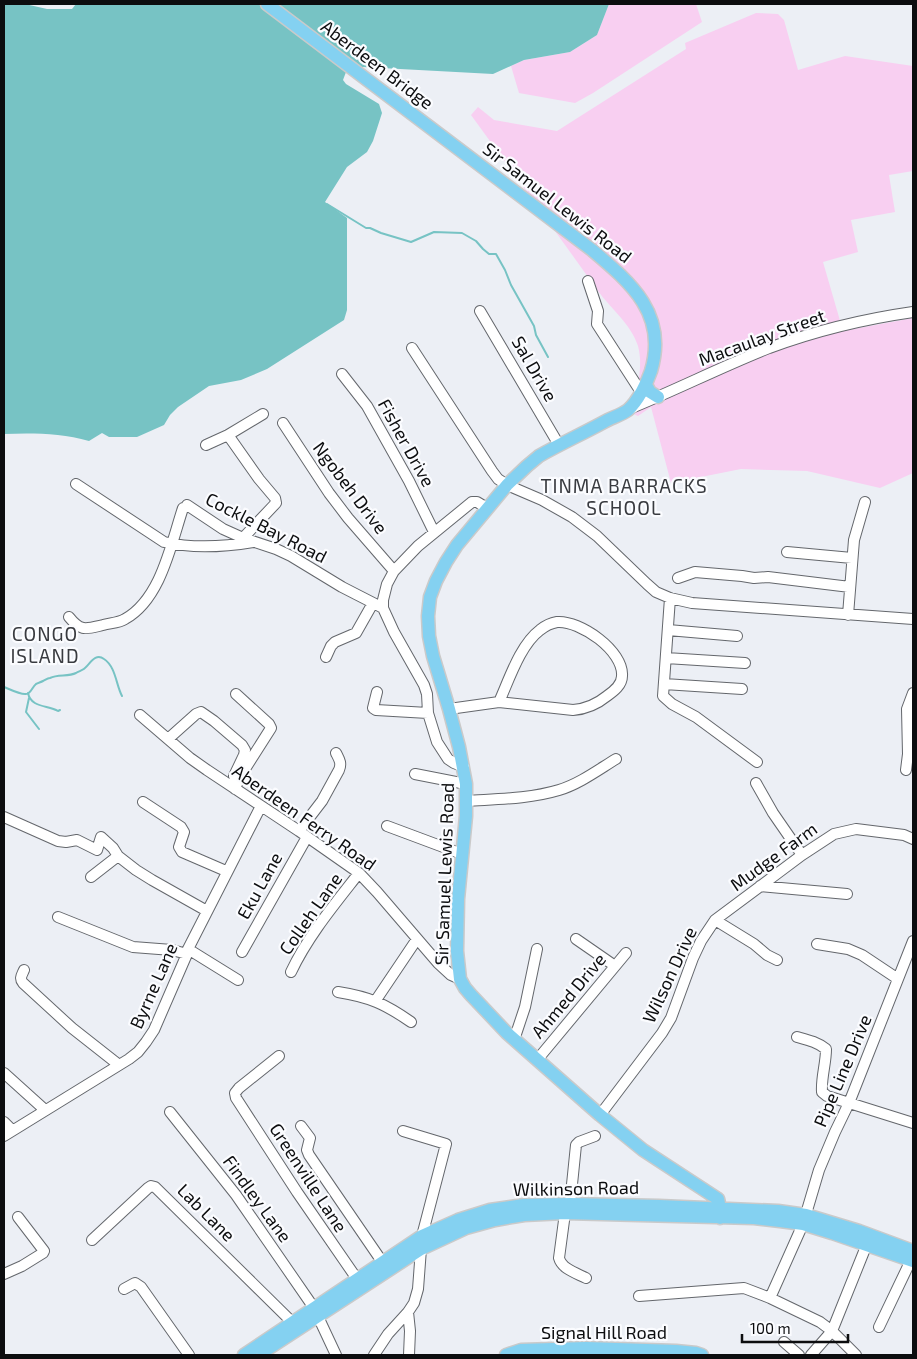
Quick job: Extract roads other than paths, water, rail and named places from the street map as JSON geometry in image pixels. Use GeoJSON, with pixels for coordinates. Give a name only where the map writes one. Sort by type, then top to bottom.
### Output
{"type":"FeatureCollection","features":[{"type":"Feature","properties":{"kind":"main road","name":"Aberdeen Bridge"},"geometry":{"type":"LineString","coordinates":[[267,4],[442,135]]}},
{"type":"Feature","properties":{"kind":"main road","name":"Sir Samuel Lewis Road"},"geometry":{"type":"LineString","coordinates":[[442,135],[621,274],[645,305],[652,320],[656,336],[656,350],[643,388],[628,410],[559,445],[503,482],[487,508],[457,545],[446,562],[430,597],[428,636],[464,767],[466,784],[467,801],[458,899],[457,951],[460,979],[464,988],[514,1040],[643,1150],[706,1192],[714,1209]]}},
{"type":"Feature","properties":{"kind":"main road"},"geometry":{"type":"LineString","coordinates":[[643,388],[658,397]]}},
{"type":"Feature","properties":{"kind":"main road","name":"Wilkinson Road"},"geometry":{"type":"LineString","coordinates":[[258,1355],[317,1312],[357,1279],[422,1236],[458,1220],[490,1210],[524,1205],[567,1209],[735,1209],[778,1211],[867,1244],[912,1257]]}},
{"type":"Feature","properties":{"kind":"main road","name":"Wilkinson Road"},"geometry":{"type":"LineString","coordinates":[[244,1355],[292,1322],[317,1312],[421,1249],[466,1228],[496,1220],[567,1209]]}},
{"type":"Feature","properties":{"kind":"main road","name":"Wilkinson Road"},"geometry":{"type":"LineString","coordinates":[[714,1209],[754,1218],[805,1220],[859,1231],[912,1257]]}},
{"type":"Feature","properties":{"kind":"main road","name":"Signal Hill Road"},"geometry":{"type":"LineString","coordinates":[[506,1355],[520,1350],[586,1348],[676,1351],[702,1355]]}},
{"type":"Feature","properties":{"kind":"street"},"geometry":{"type":"LineString","coordinates":[[588,281],[598,311],[597,324],[643,388]]}},
{"type":"Feature","properties":{"kind":"street","name":"Sal Drive"},"geometry":{"type":"LineString","coordinates":[[480,311],[559,445]]}},
{"type":"Feature","properties":{"kind":"street","name":"Macaulay Street"},"geometry":{"type":"LineString","coordinates":[[628,410],[730,364],[779,345],[822,331],[913,312]]}},
{"type":"Feature","properties":{"kind":"street"},"geometry":{"type":"LineString","coordinates":[[412,348],[487,463],[503,482],[542,500],[572,517],[597,536],[656,592],[670,598],[692,603],[913,619]]}},
{"type":"Feature","properties":{"kind":"street","name":"Fisher Drive"},"geometry":{"type":"LineString","coordinates":[[342,374],[367,406],[409,481],[434,532]]}},
{"type":"Feature","properties":{"kind":"street"},"geometry":{"type":"LineString","coordinates":[[206,444],[228,435],[263,414]]}},
{"type":"Feature","properties":{"kind":"street","name":"Ngobeh Drive"},"geometry":{"type":"LineString","coordinates":[[283,423],[328,493],[394,571]]}},
{"type":"Feature","properties":{"kind":"street"},"geometry":{"type":"LineString","coordinates":[[228,435],[275,498],[276,503],[242,538]]}},
{"type":"Feature","properties":{"kind":"street"},"geometry":{"type":"LineString","coordinates":[[76,484],[164,542],[209,547],[254,542]]}},
{"type":"Feature","properties":{"kind":"street"},"geometry":{"type":"LineString","coordinates":[[464,767],[448,759],[437,742],[428,713],[427,694],[424,685],[394,632],[383,608],[385,592],[394,571],[412,552],[472,502],[477,502],[487,508]]}},
{"type":"Feature","properties":{"kind":"street"},"geometry":{"type":"LineString","coordinates":[[848,615],[854,540],[865,502]]}},
{"type":"Feature","properties":{"kind":"street","name":"Cockle Bay Road"},"geometry":{"type":"LineString","coordinates":[[173,544],[185,507],[242,538],[291,556],[342,587],[383,608]]}},
{"type":"Feature","properties":{"kind":"street"},"geometry":{"type":"LineString","coordinates":[[69,617],[75,625],[84,629],[124,620],[142,605],[149,595],[173,544]]}},
{"type":"Feature","properties":{"kind":"street"},"geometry":{"type":"LineString","coordinates":[[787,552],[852,558]]}},
{"type":"Feature","properties":{"kind":"street"},"geometry":{"type":"LineString","coordinates":[[678,578],[696,572],[754,578],[768,577],[850,587]]}},
{"type":"Feature","properties":{"kind":"street"},"geometry":{"type":"LineString","coordinates":[[670,598],[663,696],[672,704],[696,717],[757,762]]}},
{"type":"Feature","properties":{"kind":"street"},"geometry":{"type":"LineString","coordinates":[[326,657],[331,646],[356,633],[373,603]]}},
{"type":"Feature","properties":{"kind":"street"},"geometry":{"type":"LineString","coordinates":[[449,709],[499,702],[573,710],[585,709],[614,691],[620,684],[622,670],[613,652],[599,639],[582,628],[558,622],[549,624],[531,639],[522,652],[499,702]]}},
{"type":"Feature","properties":{"kind":"street"},"geometry":{"type":"LineString","coordinates":[[668,630],[737,636]]}},
{"type":"Feature","properties":{"kind":"street"},"geometry":{"type":"LineString","coordinates":[[666,658],[745,663]]}},
{"type":"Feature","properties":{"kind":"street"},"geometry":{"type":"LineString","coordinates":[[664,684],[742,689]]}},
{"type":"Feature","properties":{"kind":"street"},"geometry":{"type":"LineString","coordinates":[[377,692],[373,708],[376,710],[428,713]]}},
{"type":"Feature","properties":{"kind":"street"},"geometry":{"type":"LineString","coordinates":[[236,694],[271,728],[236,786]]}},
{"type":"Feature","properties":{"kind":"street"},"geometry":{"type":"LineString","coordinates":[[906,770],[908,754],[907,708],[913,694]]}},
{"type":"Feature","properties":{"kind":"street"},"geometry":{"type":"LineString","coordinates":[[168,739],[196,714],[201,712],[206,714],[246,750],[234,776],[236,786]]}},
{"type":"Feature","properties":{"kind":"street","name":"Aberdeen Ferry Road"},"geometry":{"type":"LineString","coordinates":[[140,715],[190,758],[236,786],[260,806],[359,874],[377,892],[444,970],[460,979]]}},
{"type":"Feature","properties":{"kind":"street","name":"Eku Lane"},"geometry":{"type":"LineString","coordinates":[[242,952],[303,834],[340,770],[341,762],[336,752]]}},
{"type":"Feature","properties":{"kind":"street"},"geometry":{"type":"LineString","coordinates":[[467,801],[519,797],[560,790],[579,782],[616,759]]}},
{"type":"Feature","properties":{"kind":"street"},"geometry":{"type":"LineString","coordinates":[[415,774],[466,784]]}},
{"type":"Feature","properties":{"kind":"street"},"geometry":{"type":"LineString","coordinates":[[756,783],[773,813],[802,855]]}},
{"type":"Feature","properties":{"kind":"street"},"geometry":{"type":"LineString","coordinates":[[143,802],[181,827],[184,832],[179,847],[182,852],[226,871]]}},
{"type":"Feature","properties":{"kind":"street","name":"Byrne Lane"},"geometry":{"type":"LineString","coordinates":[[8,1133],[138,1052],[146,1042],[154,1030],[187,951],[260,806]]}},
{"type":"Feature","properties":{"kind":"street"},"geometry":{"type":"LineString","coordinates":[[4,817],[58,841],[77,840],[97,850],[101,837],[113,848],[118,856],[152,880],[207,911]]}},
{"type":"Feature","properties":{"kind":"street"},"geometry":{"type":"LineString","coordinates":[[387,826],[462,854]]}},
{"type":"Feature","properties":{"kind":"street","name":"Mudge Farm"},"geometry":{"type":"LineString","coordinates":[[715,920],[802,855],[834,834],[856,829],[904,835],[913,839]]}},
{"type":"Feature","properties":{"kind":"street"},"geometry":{"type":"LineString","coordinates":[[92,878],[118,856]]}},
{"type":"Feature","properties":{"kind":"street","name":"Colleh Lane"},"geometry":{"type":"LineString","coordinates":[[291,972],[310,937],[359,874]]}},
{"type":"Feature","properties":{"kind":"street"},"geometry":{"type":"LineString","coordinates":[[760,886],[847,894]]}},
{"type":"Feature","properties":{"kind":"street"},"geometry":{"type":"LineString","coordinates":[[58,917],[132,947],[187,951],[238,980]]}},
{"type":"Feature","properties":{"kind":"street"},"geometry":{"type":"LineString","coordinates":[[715,920],[754,944],[766,955],[777,960]]}},
{"type":"Feature","properties":{"kind":"street","name":"Wilson Drive"},"geometry":{"type":"LineString","coordinates":[[600,1115],[662,1033],[671,1018],[692,958],[715,920]]}},
{"type":"Feature","properties":{"kind":"street"},"geometry":{"type":"LineString","coordinates":[[376,1000],[417,939]]}},
{"type":"Feature","properties":{"kind":"street"},"geometry":{"type":"LineString","coordinates":[[576,939],[614,966]]}},
{"type":"Feature","properties":{"kind":"street","name":"Pipe Line Drive"},"geometry":{"type":"LineString","coordinates":[[770,1298],[805,1220],[819,1170],[849,1103],[913,941]]}},
{"type":"Feature","properties":{"kind":"street"},"geometry":{"type":"LineString","coordinates":[[817,944],[848,949],[898,979]]}},
{"type":"Feature","properties":{"kind":"street"},"geometry":{"type":"LineString","coordinates":[[514,1040],[525,1007],[538,949]]}},
{"type":"Feature","properties":{"kind":"street","name":"Ahmed Drive"},"geometry":{"type":"LineString","coordinates":[[537,1060],[626,953]]}},
{"type":"Feature","properties":{"kind":"street"},"geometry":{"type":"LineString","coordinates":[[24,970],[21,977],[23,983],[72,1028],[119,1064]]}},
{"type":"Feature","properties":{"kind":"street"},"geometry":{"type":"LineString","coordinates":[[338,992],[376,1000],[411,1022]]}},
{"type":"Feature","properties":{"kind":"street"},"geometry":{"type":"LineString","coordinates":[[797,1037],[814,1042],[826,1049],[822,1074],[822,1092],[826,1096],[913,1123]]}},
{"type":"Feature","properties":{"kind":"street","name":"Greenville Lane"},"geometry":{"type":"LineString","coordinates":[[279,1056],[239,1088],[235,1093],[236,1098],[297,1192],[357,1279]]}},
{"type":"Feature","properties":{"kind":"street"},"geometry":{"type":"LineString","coordinates":[[4,1073],[45,1110]]}},
{"type":"Feature","properties":{"kind":"street","name":"Findley Lane"},"geometry":{"type":"LineString","coordinates":[[170,1112],[236,1195],[317,1312],[336,1355]]}},
{"type":"Feature","properties":{"kind":"street"},"geometry":{"type":"LineString","coordinates":[[4,1122],[8,1133]]}},
{"type":"Feature","properties":{"kind":"street"},"geometry":{"type":"LineString","coordinates":[[301,1126],[310,1138],[307,1150],[309,1154],[383,1262]]}},
{"type":"Feature","properties":{"kind":"street"},"geometry":{"type":"LineString","coordinates":[[403,1131],[446,1144],[422,1236]]}},
{"type":"Feature","properties":{"kind":"street"},"geometry":{"type":"LineString","coordinates":[[586,1278],[565,1267],[561,1263],[560,1258],[576,1145],[595,1136]]}},
{"type":"Feature","properties":{"kind":"street","name":"Lab Lane"},"geometry":{"type":"LineString","coordinates":[[92,1240],[148,1188],[151,1186],[155,1187],[292,1322]]}},
{"type":"Feature","properties":{"kind":"street"},"geometry":{"type":"LineString","coordinates":[[4,1274],[22,1266],[44,1251],[18,1217]]}},
{"type":"Feature","properties":{"kind":"street"},"geometry":{"type":"LineString","coordinates":[[811,1355],[832,1331],[867,1244]]}},
{"type":"Feature","properties":{"kind":"street"},"geometry":{"type":"LineString","coordinates":[[374,1355],[394,1326],[408,1312],[416,1296],[421,1249]]}},
{"type":"Feature","properties":{"kind":"street"},"geometry":{"type":"LineString","coordinates":[[879,1327],[912,1257]]}},
{"type":"Feature","properties":{"kind":"street"},"geometry":{"type":"LineString","coordinates":[[124,1289],[135,1283],[141,1287],[189,1355]]}},
{"type":"Feature","properties":{"kind":"street"},"geometry":{"type":"LineString","coordinates":[[639,1296],[744,1288],[820,1322],[856,1355]]}},
{"type":"Feature","properties":{"kind":"street"},"geometry":{"type":"LineString","coordinates":[[408,1312],[410,1331],[409,1355]]}},
{"type":"Feature","properties":{"kind":"street"},"geometry":{"type":"LineString","coordinates":[[784,1342],[799,1355]]}},
{"type":"Feature","properties":{"kind":"water"},"geometry":{"type":"Polygon","coordinates":[[[4,4],[25,4],[47,9],[72,9],[76,4],[609,4],[597,35],[570,52],[524,60],[493,74],[363,67],[346,72],[343,80],[346,84],[379,104],[382,113],[373,141],[367,152],[347,167],[325,202],[347,218],[347,310],[344,320],[267,369],[241,380],[209,386],[178,407],[164,425],[137,437],[109,437],[102,433],[89,441],[68,436],[46,434],[4,434],[4,4]]]}},
{"type":"Feature","properties":{"kind":"waterway"},"geometry":{"type":"LineString","coordinates":[[327,204],[366,228],[411,242],[434,232],[462,233],[476,241],[489,254],[496,254],[548,357]]}},
{"type":"Feature","properties":{"kind":"waterway"},"geometry":{"type":"LineString","coordinates":[[4,687],[21,694],[28,694],[36,684],[53,677],[76,673],[84,669],[94,659],[101,657],[111,667],[122,696]]}},
{"type":"Feature","properties":{"kind":"waterway"},"geometry":{"type":"LineString","coordinates":[[28,693],[36,704],[60,710]]}},
{"type":"Feature","properties":{"kind":"waterway"},"geometry":{"type":"LineString","coordinates":[[29,698],[26,712],[39,729]]}},
{"type":"Feature","properties":{"kind":"district","name":"TINMA BARRACKS SCHOOL"},"geometry":{"type":"Point","coordinates":[624,497]}},
{"type":"Feature","properties":{"kind":"district","name":"CONGO ISLAND"},"geometry":{"type":"Point","coordinates":[45,645]}}]}
